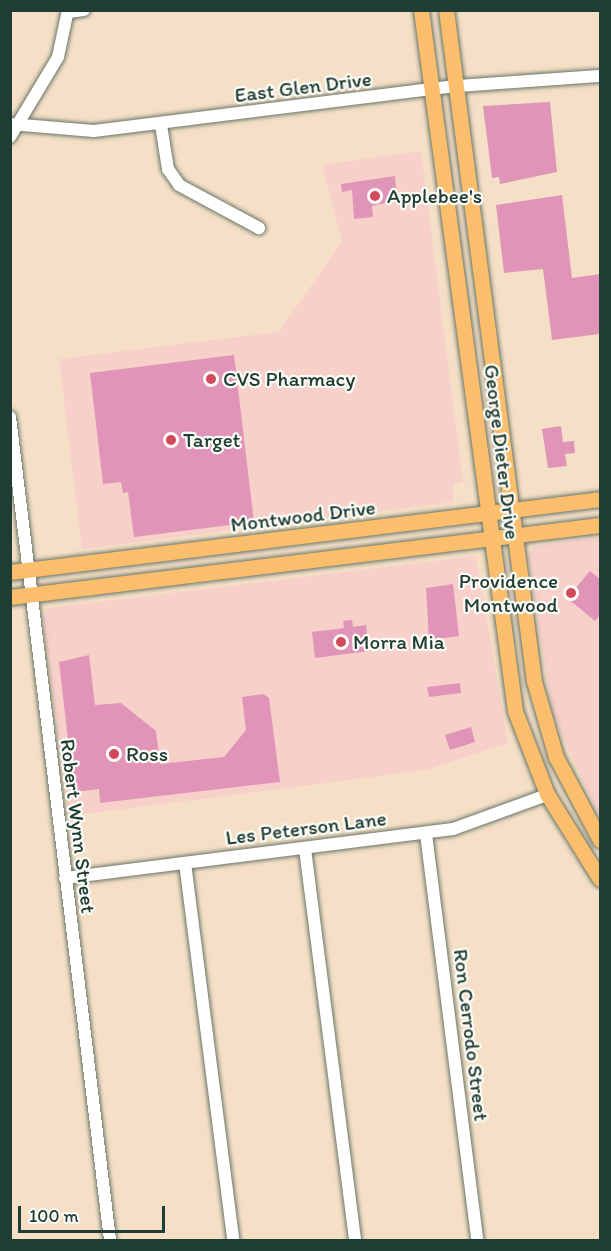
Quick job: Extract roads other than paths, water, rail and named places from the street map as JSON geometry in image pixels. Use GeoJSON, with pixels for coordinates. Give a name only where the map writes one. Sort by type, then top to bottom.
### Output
{"type":"FeatureCollection","features":[{"type":"Feature","properties":{"kind":"main road","name":"George Dieter Drive"},"geometry":{"type":"LineString","coordinates":[[421,10],[515,711],[547,795],[600,879]]}},
{"type":"Feature","properties":{"kind":"main road","name":"George Dieter Drive"},"geometry":{"type":"LineString","coordinates":[[446,10],[514,536],[540,709],[568,786],[600,840]]}},
{"type":"Feature","properties":{"kind":"main road"},"geometry":{"type":"LineString","coordinates":[[460,295],[484,292]]}},
{"type":"Feature","properties":{"kind":"main road","name":"Montwood Drive"},"geometry":{"type":"LineString","coordinates":[[10,572],[600,499]]}},
{"type":"Feature","properties":{"kind":"main road"},"geometry":{"type":"LineString","coordinates":[[10,597],[600,525]]}},
{"type":"Feature","properties":{"kind":"main road"},"geometry":{"type":"LineString","coordinates":[[277,540],[280,564]]}},
{"type":"Feature","properties":{"kind":"main road"},"geometry":{"type":"LineString","coordinates":[[547,795],[568,786]]}},
{"type":"Feature","properties":{"kind":"street"},"geometry":{"type":"LineString","coordinates":[[10,137],[15,125],[58,57],[68,11],[84,10]]}},
{"type":"Feature","properties":{"kind":"street","name":"East Glen Drive"},"geometry":{"type":"LineString","coordinates":[[15,125],[66,132],[161,125],[457,86],[600,76]]}},
{"type":"Feature","properties":{"kind":"street"},"geometry":{"type":"LineString","coordinates":[[161,125],[168,169],[179,185],[234,220],[259,228]]}},
{"type":"Feature","properties":{"kind":"street","name":"Robert Wynn Street"},"geometry":{"type":"LineString","coordinates":[[10,417],[15,495],[28,570],[29,595],[110,1240]]}},
{"type":"Feature","properties":{"kind":"street","name":"Les Peterson Lane"},"geometry":{"type":"LineString","coordinates":[[65,878],[426,834],[491,820],[547,795]]}},
{"type":"Feature","properties":{"kind":"street","name":"Ron Cerrodo Street"},"geometry":{"type":"LineString","coordinates":[[426,834],[477,1240]]}},
{"type":"Feature","properties":{"kind":"street"},"geometry":{"type":"LineString","coordinates":[[305,849],[355,1240]]}},
{"type":"Feature","properties":{"kind":"street"},"geometry":{"type":"LineString","coordinates":[[185,863],[233,1240]]}},
{"type":"Feature","properties":{"kind":"place","name":"Applebee's"},"geometry":{"type":"Point","coordinates":[375,196]}},
{"type":"Feature","properties":{"kind":"place","name":"CVS Pharmacy"},"geometry":{"type":"Point","coordinates":[211,379]}},
{"type":"Feature","properties":{"kind":"place","name":"Target"},"geometry":{"type":"Point","coordinates":[171,440]}},
{"type":"Feature","properties":{"kind":"place","name":"Providence Montwood"},"geometry":{"type":"Point","coordinates":[571,593]}},
{"type":"Feature","properties":{"kind":"place","name":"Morra Mia"},"geometry":{"type":"Point","coordinates":[341,642]}},
{"type":"Feature","properties":{"kind":"place","name":"Ross"},"geometry":{"type":"Point","coordinates":[114,754]}}]}
